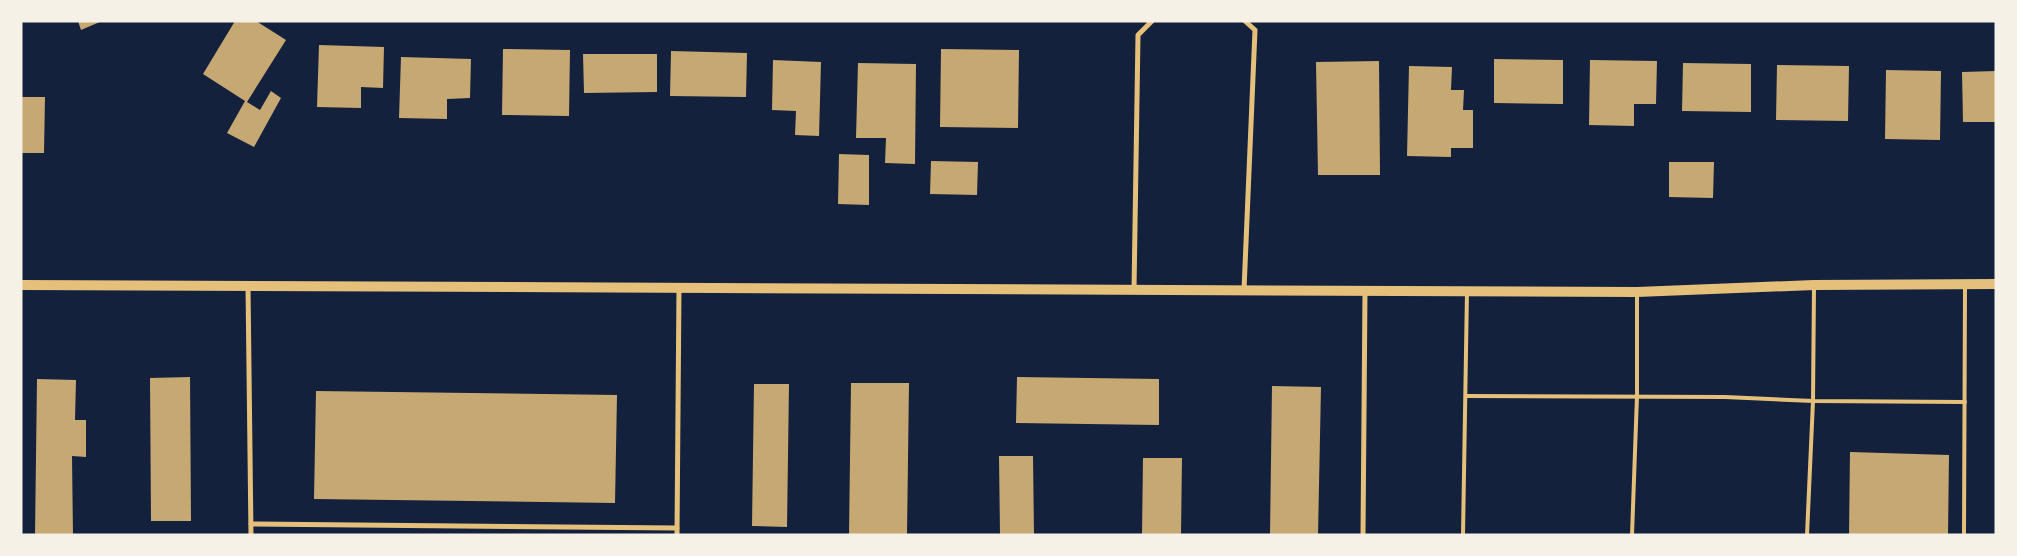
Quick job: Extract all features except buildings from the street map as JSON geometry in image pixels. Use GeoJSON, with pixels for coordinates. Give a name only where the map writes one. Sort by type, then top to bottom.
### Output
{"type":"FeatureCollection","features":[{"type":"Feature","properties":{"kind":"main road"},"geometry":{"type":"LineString","coordinates":[[21,285],[1637,292],[1814,285],[1996,284]]}},
{"type":"Feature","properties":{"kind":"street"},"geometry":{"type":"LineString","coordinates":[[1134,290],[1138,35],[1152,21]]}},
{"type":"Feature","properties":{"kind":"street"},"geometry":{"type":"LineString","coordinates":[[1244,290],[1255,30],[1245,21]]}},
{"type":"Feature","properties":{"kind":"street"},"geometry":{"type":"LineString","coordinates":[[248,286],[251,535]]}},
{"type":"Feature","properties":{"kind":"street"},"geometry":{"type":"LineString","coordinates":[[677,535],[679,288]]}},
{"type":"Feature","properties":{"kind":"street"},"geometry":{"type":"LineString","coordinates":[[1363,535],[1365,291]]}},
{"type":"Feature","properties":{"kind":"street"},"geometry":{"type":"LineString","coordinates":[[251,524],[677,528]]}},
{"type":"Feature","properties":{"kind":"lane"},"geometry":{"type":"LineString","coordinates":[[1964,535],[1965,284]]}},
{"type":"Feature","properties":{"kind":"lane"},"geometry":{"type":"LineString","coordinates":[[1807,535],[1813,401],[1814,285]]}},
{"type":"Feature","properties":{"kind":"lane"},"geometry":{"type":"LineString","coordinates":[[1463,535],[1467,291]]}},
{"type":"Feature","properties":{"kind":"lane"},"geometry":{"type":"LineString","coordinates":[[1632,535],[1637,396],[1637,292]]}},
{"type":"Feature","properties":{"kind":"lane"},"geometry":{"type":"LineString","coordinates":[[1466,396],[1725,397],[1813,401],[1966,402]]}}]}
